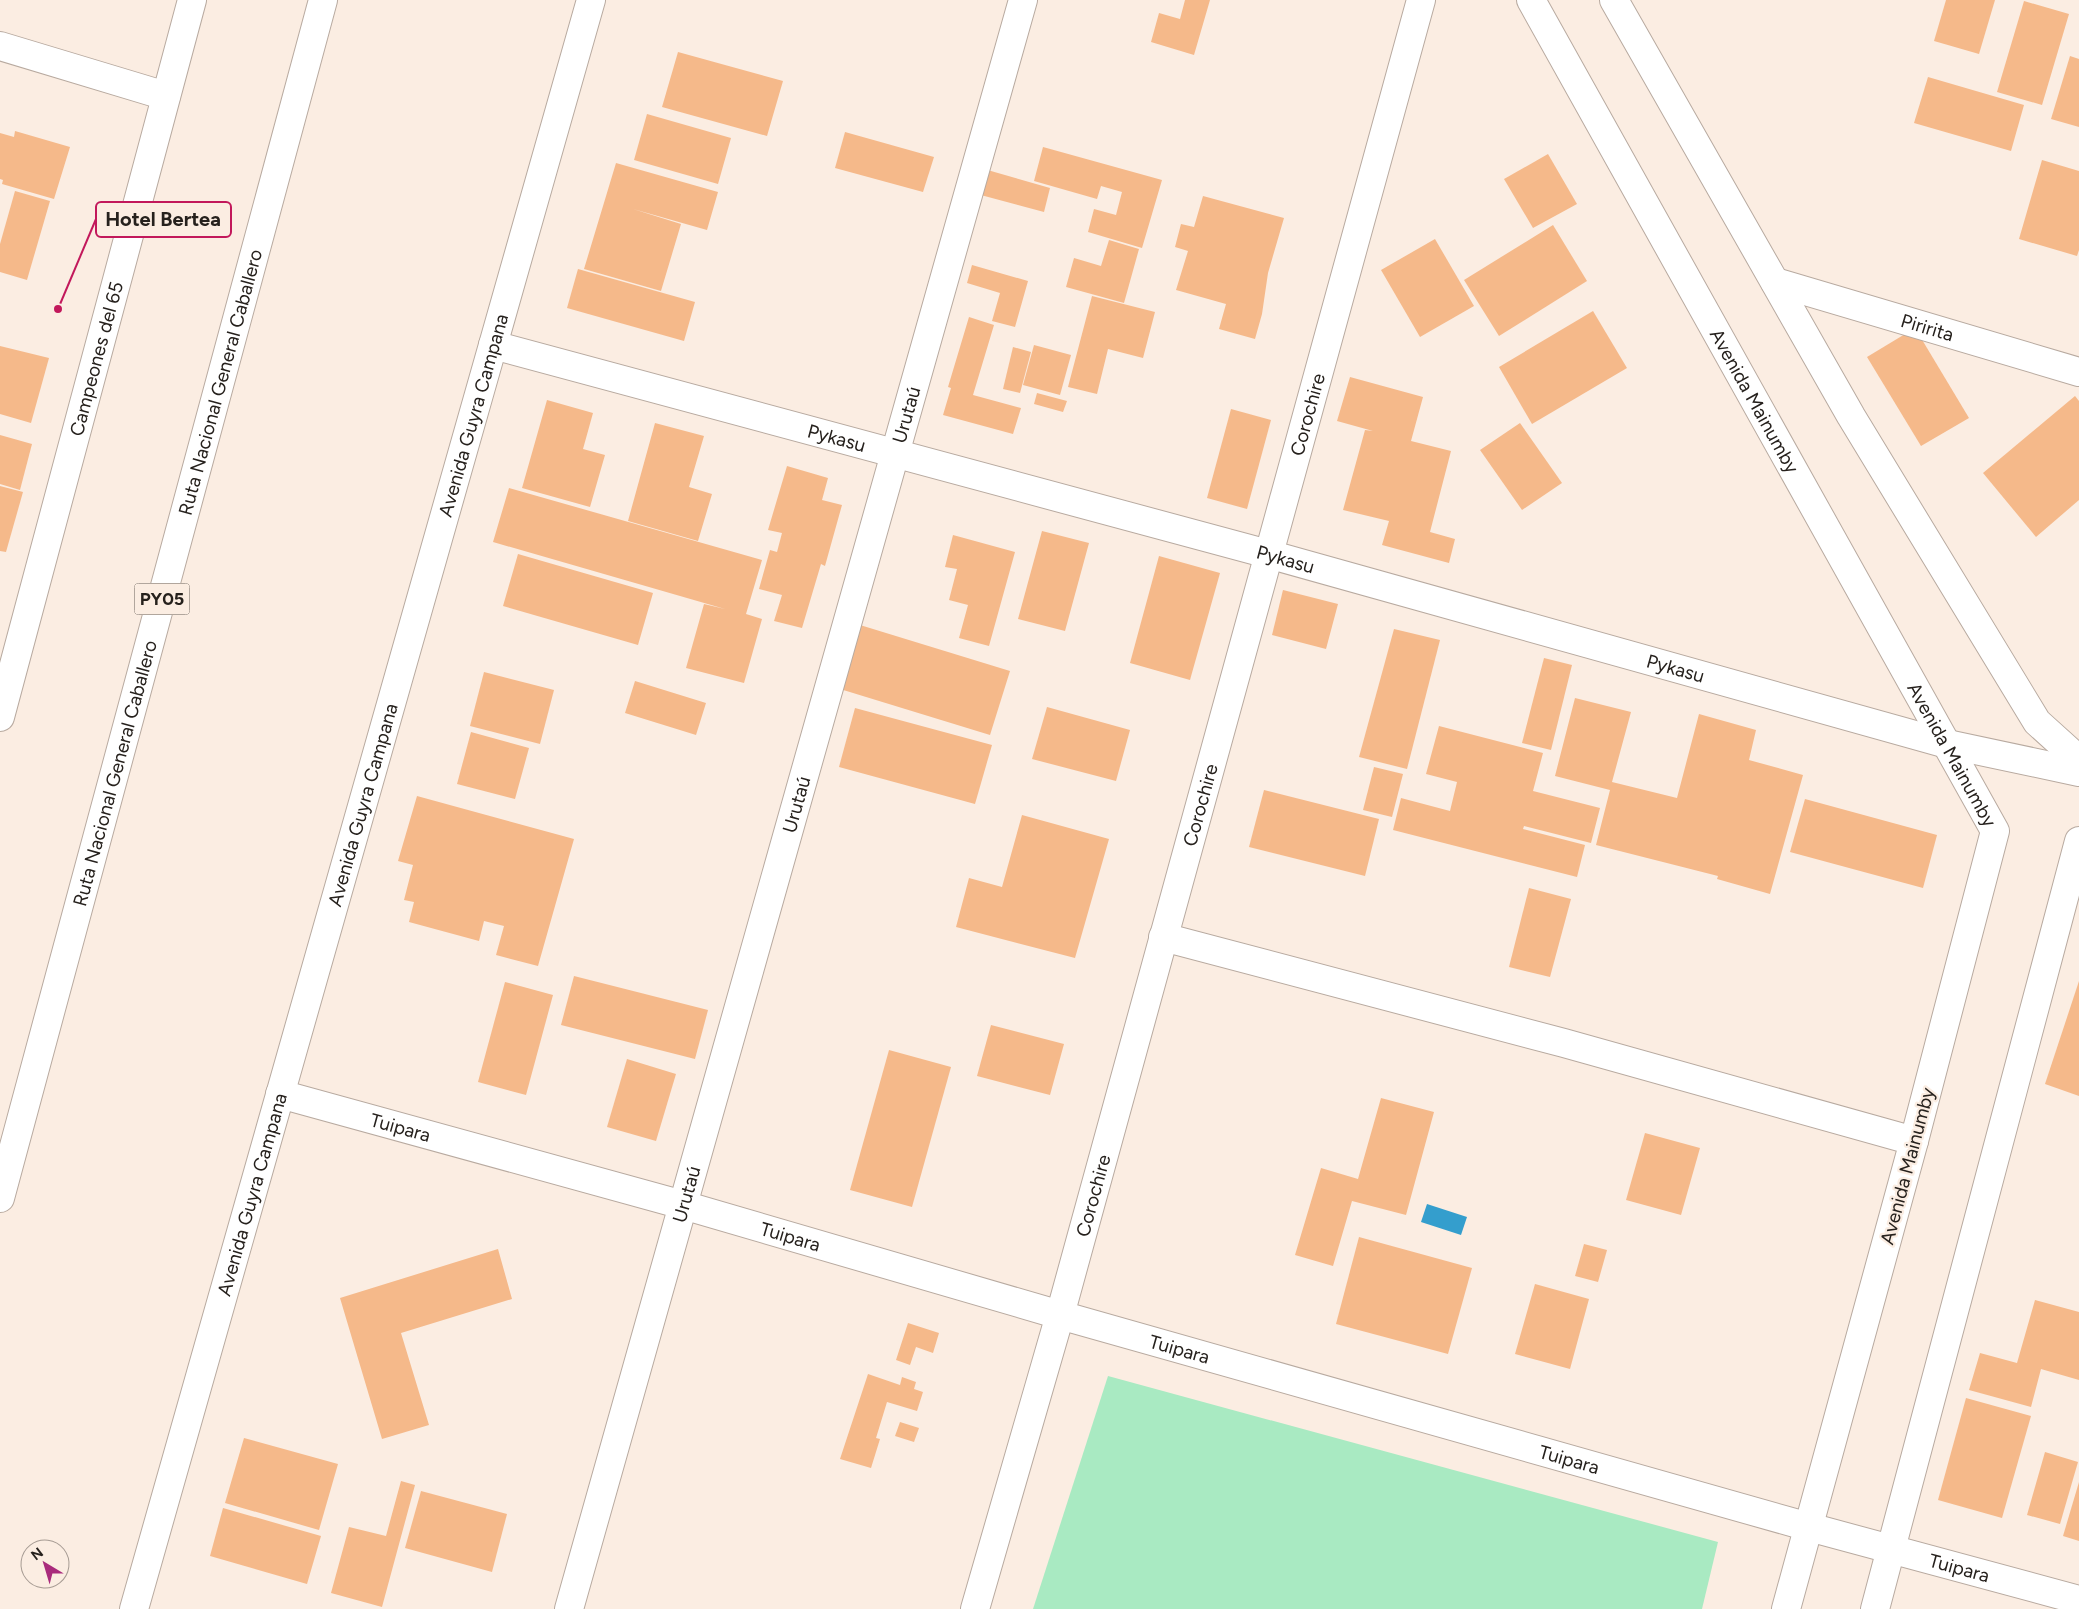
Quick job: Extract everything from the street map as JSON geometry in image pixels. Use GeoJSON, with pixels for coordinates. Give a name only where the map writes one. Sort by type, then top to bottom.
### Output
{"type":"FeatureCollection","features":[{"type":"Feature","properties":{"kind":"main road","name":"Campeones del 65"},"geometry":{"type":"LineString","coordinates":[[0,717],[192,0]]}},
{"type":"Feature","properties":{"kind":"main road","name":"Ruta Nacional General Caballero"},"geometry":{"type":"LineString","coordinates":[[0,1198],[323,0]]}},
{"type":"Feature","properties":{"kind":"main road","name":"Avenida Guyra Campana"},"geometry":{"type":"LineString","coordinates":[[134,1609],[591,0]]}},
{"type":"Feature","properties":{"kind":"main road","name":"Urutaú"},"geometry":{"type":"LineString","coordinates":[[569,1609],[1023,0]]}},
{"type":"Feature","properties":{"kind":"main road","name":"Corochire"},"geometry":{"type":"LineString","coordinates":[[976,1609],[1060,1315],[1421,0]]}},
{"type":"Feature","properties":{"kind":"main road","name":"Avenida Mainumby"},"geometry":{"type":"LineString","coordinates":[[1530,0],[1995,831],[1914,1141],[1786,1609]]}},
{"type":"Feature","properties":{"kind":"main road"},"geometry":{"type":"LineString","coordinates":[[1614,0],[1851,416],[2037,722],[2079,760]]}},
{"type":"Feature","properties":{"kind":"main road"},"geometry":{"type":"LineString","coordinates":[[0,46],[166,96]]}},
{"type":"Feature","properties":{"kind":"main road","name":"Piririta"},"geometry":{"type":"LineString","coordinates":[[1775,282],[2079,372]]}},
{"type":"Feature","properties":{"kind":"main road","name":"Pykasu"},"geometry":{"type":"LineString","coordinates":[[493,345],[1268,554],[1947,744],[2079,772]]}},
{"type":"Feature","properties":{"kind":"main road"},"geometry":{"type":"LineString","coordinates":[[1875,1609],[2079,841]]}},
{"type":"Feature","properties":{"kind":"main road"},"geometry":{"type":"LineString","coordinates":[[1163,936],[1564,1043],[1914,1141]]}},
{"type":"Feature","properties":{"kind":"main road","name":"Tuipara"},"geometry":{"type":"LineString","coordinates":[[280,1094],[683,1205],[1060,1315],[1809,1528],[2079,1600]]}},
{"type":"Feature","properties":{"kind":"green space"},"geometry":{"type":"Polygon","coordinates":[[[1108,1376],[1718,1542],[1702,1609],[1033,1609],[1108,1376]]]}},
{"type":"Feature","properties":{"kind":"water"},"geometry":{"type":"Polygon","coordinates":[[[1427,1204],[1467,1217],[1461,1235],[1421,1222],[1427,1204]]]}},
{"type":"Feature","properties":{"kind":"building"},"geometry":{"type":"Polygon","coordinates":[[[1185,0],[1210,0],[1194,55],[1151,42],[1159,13],[1180,19],[1185,0]]]}},
{"type":"Feature","properties":{"kind":"building"},"geometry":{"type":"Polygon","coordinates":[[[1946,0],[1995,0],[1979,54],[1934,41],[1946,0]]]}},
{"type":"Feature","properties":{"kind":"building"},"geometry":{"type":"Polygon","coordinates":[[[2024,1],[2069,14],[2042,105],[1997,92],[2024,1]]]}},
{"type":"Feature","properties":{"kind":"building"},"geometry":{"type":"Polygon","coordinates":[[[678,52],[783,81],[767,136],[662,107],[678,52]]]}},
{"type":"Feature","properties":{"kind":"building"},"geometry":{"type":"Polygon","coordinates":[[[2070,56],[2079,59],[2079,127],[2051,119],[2070,56]]]}},
{"type":"Feature","properties":{"kind":"building"},"geometry":{"type":"Polygon","coordinates":[[[1928,77],[2024,105],[2011,151],[1914,123],[1928,77]]]}},
{"type":"Feature","properties":{"kind":"building"},"geometry":{"type":"Polygon","coordinates":[[[647,114],[731,138],[718,184],[634,160],[647,114]]]}},
{"type":"Feature","properties":{"kind":"building"},"geometry":{"type":"Polygon","coordinates":[[[15,131],[70,147],[54,199],[2,184],[3,180],[0,179],[0,133],[14,137],[15,131]]]}},
{"type":"Feature","properties":{"kind":"building"},"geometry":{"type":"Polygon","coordinates":[[[845,132],[934,157],[923,192],[835,168],[845,132]]]}},
{"type":"Feature","properties":{"kind":"building"},"geometry":{"type":"Polygon","coordinates":[[[1043,147],[1162,180],[1142,248],[1088,232],[1094,209],[1116,215],[1122,192],[1101,186],[1097,199],[1034,181],[1043,147]]]}},
{"type":"Feature","properties":{"kind":"building"},"geometry":{"type":"Polygon","coordinates":[[[1548,154],[1577,204],[1533,228],[1504,179],[1548,154]]]}},
{"type":"Feature","properties":{"kind":"building"},"geometry":{"type":"Polygon","coordinates":[[[2042,160],[2079,171],[2079,250],[2077,256],[2019,239],[2042,160]]]}},
{"type":"Feature","properties":{"kind":"building"},"geometry":{"type":"Polygon","coordinates":[[[616,163],[718,192],[707,230],[633,209],[681,224],[661,291],[584,269],[616,163]]]}},
{"type":"Feature","properties":{"kind":"building"},"geometry":{"type":"Polygon","coordinates":[[[984,169],[1050,188],[1044,212],[977,194],[984,169]]]}},
{"type":"Feature","properties":{"kind":"building"},"geometry":{"type":"Polygon","coordinates":[[[15,191],[50,201],[27,280],[0,272],[0,244],[15,191]]]}},
{"type":"Feature","properties":{"kind":"building"},"geometry":{"type":"Polygon","coordinates":[[[1203,196],[1284,218],[1268,273],[1262,314],[1255,339],[1219,329],[1226,304],[1176,290],[1188,251],[1175,247],[1181,224],[1194,227],[1203,196]]]}},
{"type":"Feature","properties":{"kind":"building"},"geometry":{"type":"Polygon","coordinates":[[[1553,225],[1587,281],[1499,336],[1464,280],[1553,225]]]}},
{"type":"Feature","properties":{"kind":"building"},"geometry":{"type":"Polygon","coordinates":[[[1435,239],[1474,306],[1420,337],[1381,270],[1435,239]]]}},
{"type":"Feature","properties":{"kind":"building"},"geometry":{"type":"Polygon","coordinates":[[[1109,240],[1139,249],[1124,303],[1066,287],[1074,258],[1101,266],[1109,240]]]}},
{"type":"Feature","properties":{"kind":"building"},"geometry":{"type":"Polygon","coordinates":[[[972,265],[1028,281],[1015,327],[992,321],[1000,293],[967,283],[972,265]]]}},
{"type":"Feature","properties":{"kind":"building"},"geometry":{"type":"Polygon","coordinates":[[[578,269],[695,302],[684,341],[567,308],[578,269]]]}},
{"type":"Feature","properties":{"kind":"building"},"geometry":{"type":"Polygon","coordinates":[[[1092,296],[1155,312],[1143,358],[1108,349],[1097,394],[1068,387],[1092,296]]]}},
{"type":"Feature","properties":{"kind":"building"},"geometry":{"type":"Polygon","coordinates":[[[1593,311],[1627,368],[1532,424],[1499,367],[1593,311]]]}},
{"type":"Feature","properties":{"kind":"building"},"geometry":{"type":"Polygon","coordinates":[[[969,317],[994,325],[973,395],[1021,408],[1013,434],[943,415],[951,388],[948,387],[969,317]]]}},
{"type":"Feature","properties":{"kind":"building"},"geometry":{"type":"Polygon","coordinates":[[[1915,328],[1969,418],[1921,446],[1867,357],[1915,328]]]}},
{"type":"Feature","properties":{"kind":"building"},"geometry":{"type":"Polygon","coordinates":[[[1034,345],[1071,355],[1060,395],[1023,385],[1034,345]]]}},
{"type":"Feature","properties":{"kind":"building"},"geometry":{"type":"Polygon","coordinates":[[[0,346],[49,358],[31,423],[0,414],[0,346]]]}},
{"type":"Feature","properties":{"kind":"building"},"geometry":{"type":"Polygon","coordinates":[[[1013,347],[1031,352],[1020,393],[1003,389],[1013,347]]]}},
{"type":"Feature","properties":{"kind":"building"},"geometry":{"type":"Polygon","coordinates":[[[1350,377],[1423,397],[1411,441],[1451,451],[1430,532],[1455,539],[1449,563],[1382,545],[1389,521],[1343,510],[1365,430],[1373,431],[1337,421],[1350,377]]]}},
{"type":"Feature","properties":{"kind":"building"},"geometry":{"type":"Polygon","coordinates":[[[1037,393],[1067,401],[1063,412],[1034,404],[1037,393]]]}},
{"type":"Feature","properties":{"kind":"building"},"geometry":{"type":"Polygon","coordinates":[[[2075,396],[2079,401],[2079,500],[2036,537],[1983,473],[2075,396]]]}},
{"type":"Feature","properties":{"kind":"building"},"geometry":{"type":"Polygon","coordinates":[[[547,400],[593,413],[583,449],[605,455],[590,507],[522,488],[547,400]]]}},
{"type":"Feature","properties":{"kind":"building"},"geometry":{"type":"Polygon","coordinates":[[[1231,409],[1271,420],[1247,509],[1207,498],[1231,409]]]}},
{"type":"Feature","properties":{"kind":"building"},"geometry":{"type":"Polygon","coordinates":[[[655,423],[704,436],[689,487],[712,494],[698,541],[628,521],[655,423]]]}},
{"type":"Feature","properties":{"kind":"building"},"geometry":{"type":"Polygon","coordinates":[[[1520,423],[1562,483],[1522,510],[1480,450],[1520,423]]]}},
{"type":"Feature","properties":{"kind":"building"},"geometry":{"type":"Polygon","coordinates":[[[0,435],[32,444],[20,490],[0,484],[0,435]]]}},
{"type":"Feature","properties":{"kind":"building"},"geometry":{"type":"Polygon","coordinates":[[[787,466],[828,478],[822,500],[842,505],[825,566],[821,564],[802,628],[774,621],[782,595],[759,589],[770,550],[777,552],[782,533],[768,530],[787,466]]]}},
{"type":"Feature","properties":{"kind":"building"},"geometry":{"type":"Polygon","coordinates":[[[0,486],[23,492],[6,552],[0,551],[0,486]]]}},
{"type":"Feature","properties":{"kind":"building"},"geometry":{"type":"Polygon","coordinates":[[[509,488],[762,560],[746,614],[762,619],[744,683],[686,668],[704,604],[725,609],[493,542],[509,488]]]}},
{"type":"Feature","properties":{"kind":"building"},"geometry":{"type":"Polygon","coordinates":[[[1042,531],[1089,543],[1065,631],[1018,619],[1042,531]]]}},
{"type":"Feature","properties":{"kind":"building"},"geometry":{"type":"Polygon","coordinates":[[[953,535],[1015,552],[989,646],[959,638],[968,605],[949,600],[957,569],[945,567],[953,535]]]}},
{"type":"Feature","properties":{"kind":"building"},"geometry":{"type":"Polygon","coordinates":[[[518,554],[653,593],[638,645],[503,606],[518,554]]]}},
{"type":"Feature","properties":{"kind":"building"},"geometry":{"type":"Polygon","coordinates":[[[1159,556],[1220,573],[1190,680],[1130,663],[1159,556]]]}},
{"type":"Feature","properties":{"kind":"building"},"geometry":{"type":"Polygon","coordinates":[[[1283,590],[1338,604],[1326,649],[1272,635],[1283,590]]]}},
{"type":"Feature","properties":{"kind":"building"},"geometry":{"type":"Polygon","coordinates":[[[860,625],[1010,671],[990,735],[840,689],[860,625]]]}},
{"type":"Feature","properties":{"kind":"building"},"geometry":{"type":"Polygon","coordinates":[[[1394,629],[1440,640],[1407,769],[1359,757],[1394,629]]]}},
{"type":"Feature","properties":{"kind":"building"},"geometry":{"type":"Polygon","coordinates":[[[1544,658],[1572,665],[1551,750],[1522,743],[1544,658]]]}},
{"type":"Feature","properties":{"kind":"building"},"geometry":{"type":"Polygon","coordinates":[[[484,672],[554,690],[540,744],[470,726],[484,672]]]}},
{"type":"Feature","properties":{"kind":"building"},"geometry":{"type":"Polygon","coordinates":[[[635,681],[706,703],[696,735],[625,713],[635,681]]]}},
{"type":"Feature","properties":{"kind":"building"},"geometry":{"type":"Polygon","coordinates":[[[1575,698],[1631,712],[1612,782],[1677,798],[1699,714],[1756,730],[1749,760],[1803,775],[1770,894],[1717,879],[1718,876],[1596,845],[1610,790],[1555,776],[1575,698]]]}},
{"type":"Feature","properties":{"kind":"building"},"geometry":{"type":"Polygon","coordinates":[[[1047,707],[1130,730],[1116,781],[1032,759],[1047,707]]]}},
{"type":"Feature","properties":{"kind":"building"},"geometry":{"type":"Polygon","coordinates":[[[855,708],[992,745],[975,804],[839,767],[855,708]]]}},
{"type":"Feature","properties":{"kind":"building"},"geometry":{"type":"Polygon","coordinates":[[[1439,726],[1543,753],[1533,791],[1600,808],[1591,843],[1524,826],[1523,829],[1585,845],[1577,877],[1393,830],[1401,798],[1450,811],[1457,782],[1426,774],[1439,726]]]}},
{"type":"Feature","properties":{"kind":"building"},"geometry":{"type":"Polygon","coordinates":[[[471,732],[529,748],[515,799],[457,784],[471,732]]]}},
{"type":"Feature","properties":{"kind":"building"},"geometry":{"type":"Polygon","coordinates":[[[1374,767],[1403,774],[1392,817],[1363,810],[1374,767]]]}},
{"type":"Feature","properties":{"kind":"building"},"geometry":{"type":"Polygon","coordinates":[[[1264,790],[1379,819],[1365,876],[1249,847],[1264,790]]]}},
{"type":"Feature","properties":{"kind":"building"},"geometry":{"type":"Polygon","coordinates":[[[417,796],[574,839],[538,966],[496,955],[504,926],[484,921],[479,941],[409,922],[414,902],[404,900],[413,865],[398,861],[417,796]]]}},
{"type":"Feature","properties":{"kind":"building"},"geometry":{"type":"Polygon","coordinates":[[[1805,799],[1937,835],[1923,888],[1790,852],[1805,799]]]}},
{"type":"Feature","properties":{"kind":"building"},"geometry":{"type":"Polygon","coordinates":[[[1022,815],[1109,839],[1075,958],[956,927],[969,878],[1002,887],[1022,815]]]}},
{"type":"Feature","properties":{"kind":"building"},"geometry":{"type":"Polygon","coordinates":[[[1529,888],[1571,899],[1550,977],[1509,967],[1529,888]]]}},
{"type":"Feature","properties":{"kind":"building"},"geometry":{"type":"Polygon","coordinates":[[[574,976],[708,1010],[695,1059],[561,1025],[574,976]]]}},
{"type":"Feature","properties":{"kind":"building"},"geometry":{"type":"Polygon","coordinates":[[[2079,981],[2079,1096],[2045,1084],[2079,981]]]}},
{"type":"Feature","properties":{"kind":"building"},"geometry":{"type":"Polygon","coordinates":[[[505,982],[553,995],[526,1095],[478,1082],[505,982]]]}},
{"type":"Feature","properties":{"kind":"building"},"geometry":{"type":"Polygon","coordinates":[[[991,1025],[1064,1044],[1050,1095],[977,1076],[991,1025]]]}},
{"type":"Feature","properties":{"kind":"building"},"geometry":{"type":"Polygon","coordinates":[[[889,1050],[951,1067],[912,1207],[850,1190],[889,1050]]]}},
{"type":"Feature","properties":{"kind":"building"},"geometry":{"type":"Polygon","coordinates":[[[627,1059],[676,1074],[656,1141],[607,1127],[627,1059]]]}},
{"type":"Feature","properties":{"kind":"building"},"geometry":{"type":"Polygon","coordinates":[[[1381,1098],[1434,1112],[1406,1215],[1352,1201],[1333,1266],[1295,1255],[1321,1168],[1358,1179],[1381,1098]]]}},
{"type":"Feature","properties":{"kind":"building"},"geometry":{"type":"Polygon","coordinates":[[[1645,1133],[1700,1148],[1681,1215],[1626,1200],[1645,1133]]]}},
{"type":"Feature","properties":{"kind":"building"},"geometry":{"type":"Polygon","coordinates":[[[1359,1237],[1472,1268],[1448,1354],[1336,1324],[1359,1237]]]}},
{"type":"Feature","properties":{"kind":"building"},"geometry":{"type":"Polygon","coordinates":[[[1584,1244],[1607,1250],[1598,1282],[1575,1276],[1584,1244]]]}},
{"type":"Feature","properties":{"kind":"building"},"geometry":{"type":"Polygon","coordinates":[[[498,1249],[512,1299],[401,1333],[429,1425],[382,1439],[340,1298],[498,1249]]]}},
{"type":"Feature","properties":{"kind":"building"},"geometry":{"type":"Polygon","coordinates":[[[1535,1284],[1589,1299],[1570,1369],[1515,1354],[1535,1284]]]}},
{"type":"Feature","properties":{"kind":"building"},"geometry":{"type":"Polygon","coordinates":[[[2035,1300],[2079,1312],[2079,1380],[2041,1369],[2031,1407],[1969,1390],[1980,1353],[2017,1363],[2035,1300]]]}},
{"type":"Feature","properties":{"kind":"building"},"geometry":{"type":"Polygon","coordinates":[[[908,1323],[939,1333],[933,1353],[916,1347],[910,1365],[896,1360],[908,1323]]]}},
{"type":"Feature","properties":{"kind":"building"},"geometry":{"type":"Polygon","coordinates":[[[868,1374],[900,1385],[902,1377],[916,1382],[914,1389],[923,1392],[917,1411],[887,1402],[876,1438],[880,1439],[871,1468],[840,1459],[868,1374]]]}},
{"type":"Feature","properties":{"kind":"building"},"geometry":{"type":"Polygon","coordinates":[[[1966,1398],[2031,1416],[2002,1518],[1938,1500],[1966,1398]]]}},
{"type":"Feature","properties":{"kind":"building"},"geometry":{"type":"Polygon","coordinates":[[[900,1422],[919,1428],[914,1442],[895,1436],[900,1422]]]}},
{"type":"Feature","properties":{"kind":"building"},"geometry":{"type":"Polygon","coordinates":[[[244,1438],[338,1464],[319,1530],[225,1503],[244,1438]]]}},
{"type":"Feature","properties":{"kind":"building"},"geometry":{"type":"Polygon","coordinates":[[[2045,1452],[2078,1462],[2060,1524],[2027,1515],[2045,1452]]]}},
{"type":"Feature","properties":{"kind":"building"},"geometry":{"type":"Polygon","coordinates":[[[401,1481],[415,1485],[382,1607],[331,1593],[349,1527],[386,1536],[401,1481]]]}},
{"type":"Feature","properties":{"kind":"building"},"geometry":{"type":"Polygon","coordinates":[[[2079,1482],[2079,1541],[2063,1536],[2079,1482]]]}},
{"type":"Feature","properties":{"kind":"building"},"geometry":{"type":"Polygon","coordinates":[[[421,1491],[507,1514],[492,1572],[405,1548],[421,1491]]]}},
{"type":"Feature","properties":{"kind":"building"},"geometry":{"type":"Polygon","coordinates":[[[223,1508],[321,1536],[307,1584],[210,1556],[223,1508]]]}},
{"type":"Feature","properties":{"kind":"place","name":"Hotel Bertea"},"geometry":{"type":"Point","coordinates":[58,309]}}]}
